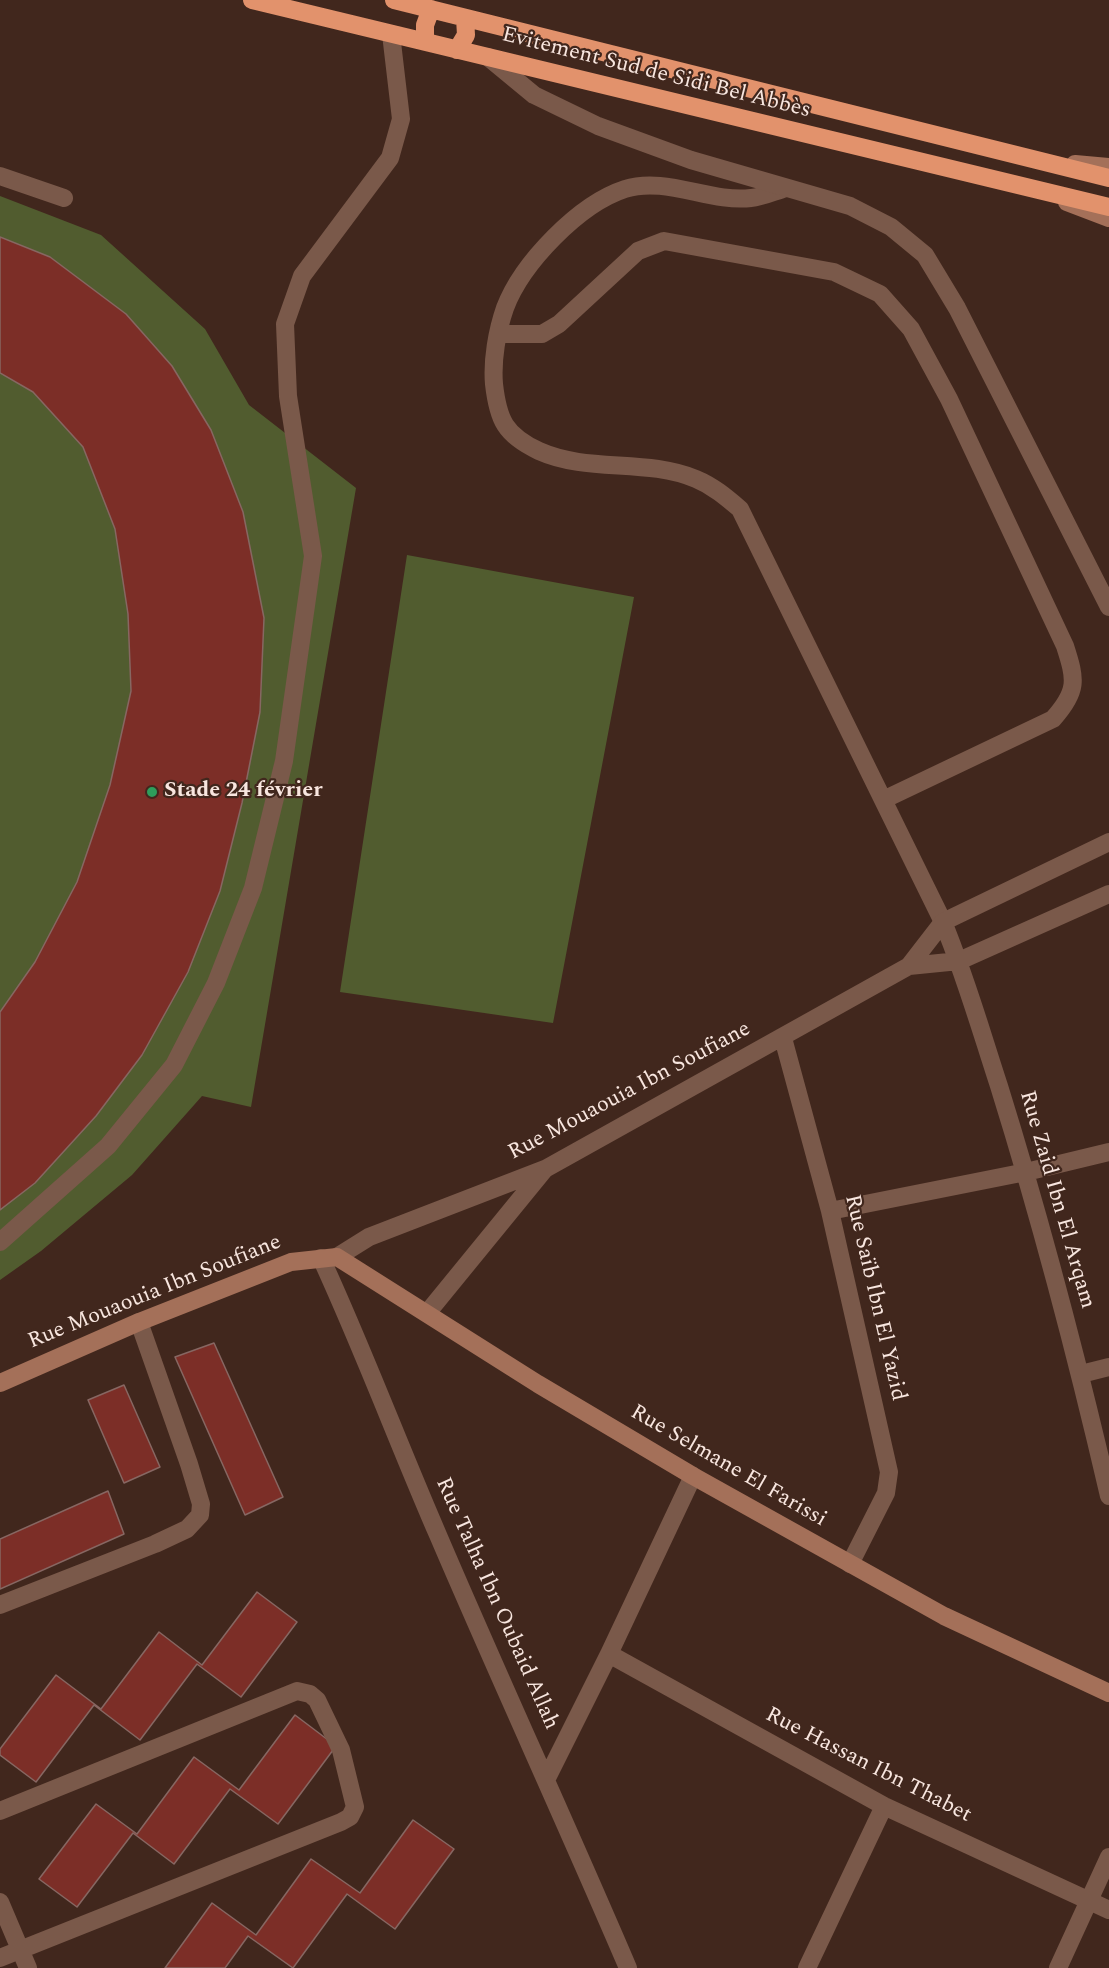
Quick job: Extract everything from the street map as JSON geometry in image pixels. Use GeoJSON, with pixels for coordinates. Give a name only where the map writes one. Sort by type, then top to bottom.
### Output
{"type":"FeatureCollection","features":[{"type":"Feature","properties":{"kind":"highway","name":"Evitement Sud de Sidi Bel Abbès"},"geometry":{"type":"LineString","coordinates":[[252,0],[1109,207]]}},
{"type":"Feature","properties":{"kind":"highway","name":"Evitement Sud de Sidi Bel Abbès"},"geometry":{"type":"LineString","coordinates":[[394,0],[1109,178]]}},
{"type":"Feature","properties":{"kind":"highway"},"geometry":{"type":"LineString","coordinates":[[425,42],[425,25],[431,9]]}},
{"type":"Feature","properties":{"kind":"highway"},"geometry":{"type":"LineString","coordinates":[[457,50],[466,35],[465,18]]}},
{"type":"Feature","properties":{"kind":"street"},"geometry":{"type":"LineString","coordinates":[[0,1242],[108,1146],[174,1065],[216,983],[253,888],[284,761],[313,556],[288,396],[285,324],[303,276],[390,158],[401,119],[391,34]]}},
{"type":"Feature","properties":{"kind":"street"},"geometry":{"type":"LineString","coordinates":[[488,57],[534,95],[598,126],[691,160],[850,206],[891,227],[925,255],[957,308],[1109,607]]}},
{"type":"Feature","properties":{"kind":"street"},"geometry":{"type":"LineString","coordinates":[[1048,161],[1109,167]]}},
{"type":"Feature","properties":{"kind":"street"},"geometry":{"type":"LineString","coordinates":[[0,176],[64,198]]}},
{"type":"Feature","properties":{"kind":"street","name":"Rue Zaid Ibn El Arqam"},"geometry":{"type":"LineString","coordinates":[[786,188],[752,198],[712,196],[658,186],[626,189],[602,200],[568,225],[536,258],[517,285],[505,309],[493,366],[499,417],[510,432],[540,451],[578,461],[632,466],[694,478],[714,488],[740,509],[943,921],[959,961],[1026,1172],[1081,1374],[1109,1496]]}},
{"type":"Feature","properties":{"kind":"street"},"geometry":{"type":"LineString","coordinates":[[1049,194],[1109,218]]}},
{"type":"Feature","properties":{"kind":"street"},"geometry":{"type":"LineString","coordinates":[[499,334],[542,334],[559,324],[638,250],[664,241],[834,272],[880,294],[910,329],[949,399],[1065,646],[1074,673],[1069,701],[1053,719],[883,800]]}},
{"type":"Feature","properties":{"kind":"street"},"geometry":{"type":"LineString","coordinates":[[909,966],[943,921],[1109,842]]}},
{"type":"Feature","properties":{"kind":"street","name":"Rue Mouaouia Ibn Soufiane"},"geometry":{"type":"LineString","coordinates":[[0,1383],[139,1322],[291,1262],[329,1258],[369,1237],[545,1168],[783,1038],[909,966],[959,961],[1109,894]]}},
{"type":"Feature","properties":{"kind":"street","name":"Rue Saïb Ibn El Yazid"},"geometry":{"type":"LineString","coordinates":[[783,1038],[830,1211],[890,1482],[850,1564]]}},
{"type":"Feature","properties":{"kind":"street"},"geometry":{"type":"LineString","coordinates":[[830,1211],[1026,1172],[1109,1152]]}},
{"type":"Feature","properties":{"kind":"street"},"geometry":{"type":"LineString","coordinates":[[428,1312],[481,1250],[545,1168]]}},
{"type":"Feature","properties":{"kind":"street","name":"Rue Selmane El Farissi"},"geometry":{"type":"LineString","coordinates":[[329,1258],[428,1312],[538,1384],[693,1476],[850,1564],[945,1616],[1109,1693]]}},
{"type":"Feature","properties":{"kind":"street","name":"Rue Talha Ibn Oubaid Allah"},"geometry":{"type":"LineString","coordinates":[[329,1258],[355,1332],[438,1534],[547,1778],[628,1968]]}},
{"type":"Feature","properties":{"kind":"street"},"geometry":{"type":"LineString","coordinates":[[0,1605],[155,1544],[187,1529],[200,1515],[201,1504],[189,1464],[139,1322]]}},
{"type":"Feature","properties":{"kind":"street"},"geometry":{"type":"LineString","coordinates":[[1081,1374],[1109,1367]]}},
{"type":"Feature","properties":{"kind":"street"},"geometry":{"type":"LineString","coordinates":[[547,1778],[609,1654],[693,1476]]}},
{"type":"Feature","properties":{"kind":"street","name":"Rue Hassan Ibn Thabet"},"geometry":{"type":"LineString","coordinates":[[609,1654],[884,1806],[1109,1911]]}},
{"type":"Feature","properties":{"kind":"street"},"geometry":{"type":"LineString","coordinates":[[0,1811],[297,1691],[310,1694],[317,1700],[341,1750],[355,1807],[350,1817],[341,1822],[0,1958]]}},
{"type":"Feature","properties":{"kind":"street"},"geometry":{"type":"LineString","coordinates":[[807,1968],[884,1806]]}},
{"type":"Feature","properties":{"kind":"street"},"geometry":{"type":"LineString","coordinates":[[1058,1968],[1109,1857]]}},
{"type":"Feature","properties":{"kind":"street"},"geometry":{"type":"LineString","coordinates":[[0,1902],[28,1968]]}},
{"type":"Feature","properties":{"kind":"green space","name":"Stade 24 février"},"geometry":{"type":"Polygon","coordinates":[[[0,196],[101,235],[205,329],[249,405],[356,488],[251,1107],[202,1096],[132,1175],[41,1251],[0,1280],[0,196]]]}},
{"type":"Feature","properties":{"kind":"green space"},"geometry":{"type":"Polygon","coordinates":[[[407,555],[634,597],[553,1023],[340,992],[407,555]]]}},
{"type":"Feature","properties":{"kind":"building"},"geometry":{"type":"Polygon","coordinates":[[[0,237],[50,257],[126,314],[172,366],[211,430],[243,512],[264,618],[260,712],[242,803],[220,891],[188,972],[142,1055],[96,1116],[35,1183],[0,1210],[0,1012],[35,962],[77,882],[110,785],[131,691],[128,614],[115,529],[83,447],[33,392],[0,373],[0,237]]]}},
{"type":"Feature","properties":{"kind":"building"},"geometry":{"type":"Polygon","coordinates":[[[214,1343],[283,1497],[245,1515],[175,1357],[214,1343]]]}},
{"type":"Feature","properties":{"kind":"building"},"geometry":{"type":"Polygon","coordinates":[[[124,1385],[160,1467],[124,1483],[88,1400],[124,1385]]]}},
{"type":"Feature","properties":{"kind":"building"},"geometry":{"type":"Polygon","coordinates":[[[108,1491],[124,1534],[0,1589],[0,1539],[108,1491]]]}},
{"type":"Feature","properties":{"kind":"building"},"geometry":{"type":"Polygon","coordinates":[[[257,1592],[297,1622],[241,1697],[197,1664],[140,1740],[94,1705],[36,1782],[0,1755],[0,1749],[56,1675],[101,1709],[159,1632],[202,1665],[257,1592]]]}},
{"type":"Feature","properties":{"kind":"building"},"geometry":{"type":"Polygon","coordinates":[[[295,1715],[336,1746],[278,1824],[230,1789],[174,1864],[133,1833],[77,1907],[39,1879],[96,1804],[137,1834],[194,1757],[239,1790],[295,1715]]]}},
{"type":"Feature","properties":{"kind":"building"},"geometry":{"type":"Polygon","coordinates":[[[413,1820],[454,1849],[395,1929],[347,1894],[293,1968],[248,1936],[225,1968],[165,1968],[212,1903],[256,1935],[311,1859],[360,1893],[413,1820]]]}},
{"type":"Feature","properties":{"kind":"place","name":"Stade 24 février"},"geometry":{"type":"Point","coordinates":[152,792]}}]}
